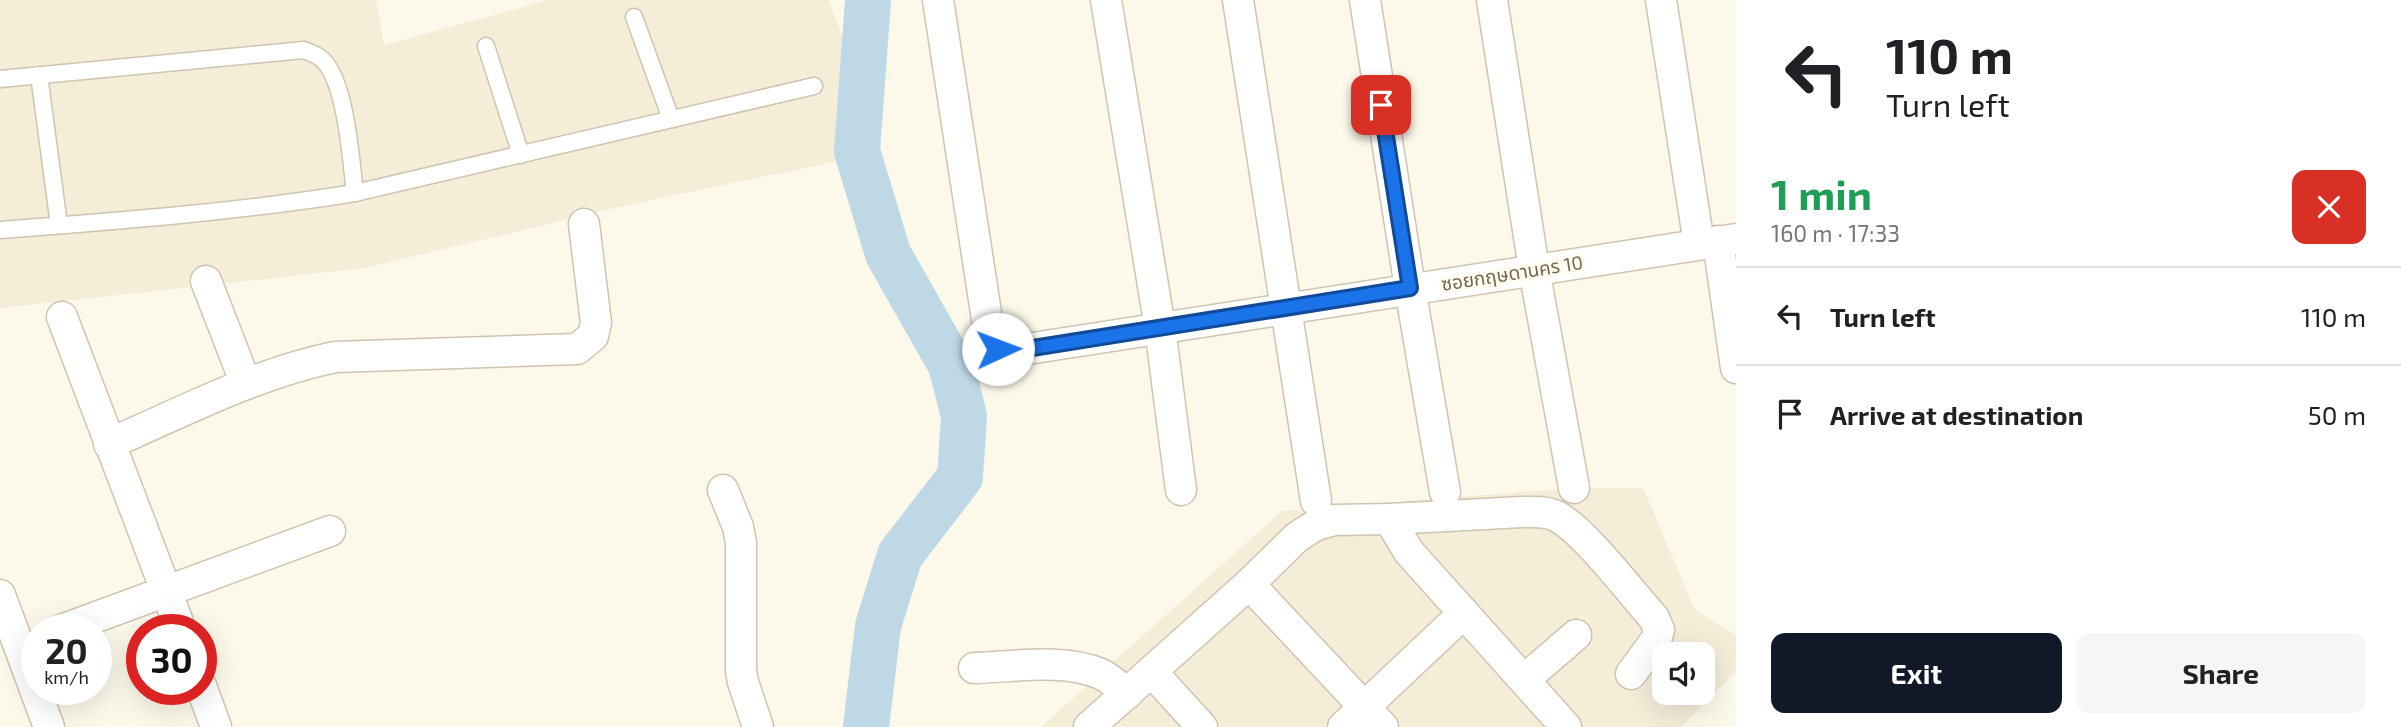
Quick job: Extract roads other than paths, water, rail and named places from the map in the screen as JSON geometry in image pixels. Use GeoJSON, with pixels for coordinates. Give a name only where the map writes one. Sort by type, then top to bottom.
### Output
{"type":"FeatureCollection","features":[{"type":"Feature","properties":{"kind":"street","name":"ซอยกฤษดานคร 10"},"geometry":{"type":"LineString","coordinates":[[938,0],[990,339],[998,349],[1008,352],[1718,241]]}},
{"type":"Feature","properties":{"kind":"street"},"geometry":{"type":"LineString","coordinates":[[1106,0],[1160,328],[1181,490]]}},
{"type":"Feature","properties":{"kind":"street"},"geometry":{"type":"LineString","coordinates":[[1238,0],[1316,501]]}},
{"type":"Feature","properties":{"kind":"street"},"geometry":{"type":"LineString","coordinates":[[1365,0],[1445,492]]}},
{"type":"Feature","properties":{"kind":"street"},"geometry":{"type":"LineString","coordinates":[[1492,0],[1534,269],[1574,488]]}},
{"type":"Feature","properties":{"kind":"street"},"geometry":{"type":"LineString","coordinates":[[1661,0],[1718,241],[1736,368]]}},
{"type":"Feature","properties":{"kind":"street"},"geometry":{"type":"LineString","coordinates":[[109,444],[246,384],[311,362],[335,357],[577,349],[593,336],[596,323],[584,224]]}},
{"type":"Feature","properties":{"kind":"street"},"geometry":{"type":"LineString","coordinates":[[206,281],[246,384]]}},
{"type":"Feature","properties":{"kind":"street"},"geometry":{"type":"LineString","coordinates":[[62,317],[175,614]]}},
{"type":"Feature","properties":{"kind":"street"},"geometry":{"type":"LineString","coordinates":[[723,490],[738,527],[741,543],[741,671],[758,727]]}},
{"type":"Feature","properties":{"kind":"street"},"geometry":{"type":"LineString","coordinates":[[1090,727],[1249,584],[1297,537],[1316,525],[1334,520],[1541,512],[1553,515],[1572,525],[1654,618],[1660,630],[1656,640],[1631,674]]}},
{"type":"Feature","properties":{"kind":"street"},"geometry":{"type":"LineString","coordinates":[[1388,519],[1409,552],[1566,727]]}},
{"type":"Feature","properties":{"kind":"street"},"geometry":{"type":"LineString","coordinates":[[103,614],[330,531]]}},
{"type":"Feature","properties":{"kind":"street"},"geometry":{"type":"LineString","coordinates":[[1249,584],[1363,720],[1464,614]]}},
{"type":"Feature","properties":{"kind":"street"},"geometry":{"type":"LineString","coordinates":[[0,595],[21,632]]}},
{"type":"Feature","properties":{"kind":"street"},"geometry":{"type":"LineString","coordinates":[[1524,680],[1576,635]]}},
{"type":"Feature","properties":{"kind":"street"},"geometry":{"type":"LineString","coordinates":[[974,668],[1080,668],[1103,675],[1128,694]]}},
{"type":"Feature","properties":{"kind":"street"},"geometry":{"type":"LineString","coordinates":[[1152,672],[1202,727]]}},
{"type":"Feature","properties":{"kind":"street"},"geometry":{"type":"LineString","coordinates":[[43,705],[49,727]]}},
{"type":"Feature","properties":{"kind":"street"},"geometry":{"type":"LineString","coordinates":[[208,705],[216,727]]}},
{"type":"Feature","properties":{"kind":"lane"},"geometry":{"type":"LineString","coordinates":[[634,17],[671,120]]}},
{"type":"Feature","properties":{"kind":"lane"},"geometry":{"type":"LineString","coordinates":[[486,46],[521,155]]}},
{"type":"Feature","properties":{"kind":"lane"},"geometry":{"type":"LineString","coordinates":[[0,79],[304,50],[321,57],[334,77],[345,114],[355,193]]}},
{"type":"Feature","properties":{"kind":"lane"},"geometry":{"type":"LineString","coordinates":[[39,75],[59,225]]}},
{"type":"Feature","properties":{"kind":"lane"},"geometry":{"type":"LineString","coordinates":[[0,230],[185,216],[355,193],[814,86]]}},
{"type":"Feature","properties":{"kind":"waterway"},"geometry":{"type":"LineString","coordinates":[[866,727],[878,626],[900,555],[960,477],[964,416],[951,365],[888,254],[857,151],[868,0]]}}]}
